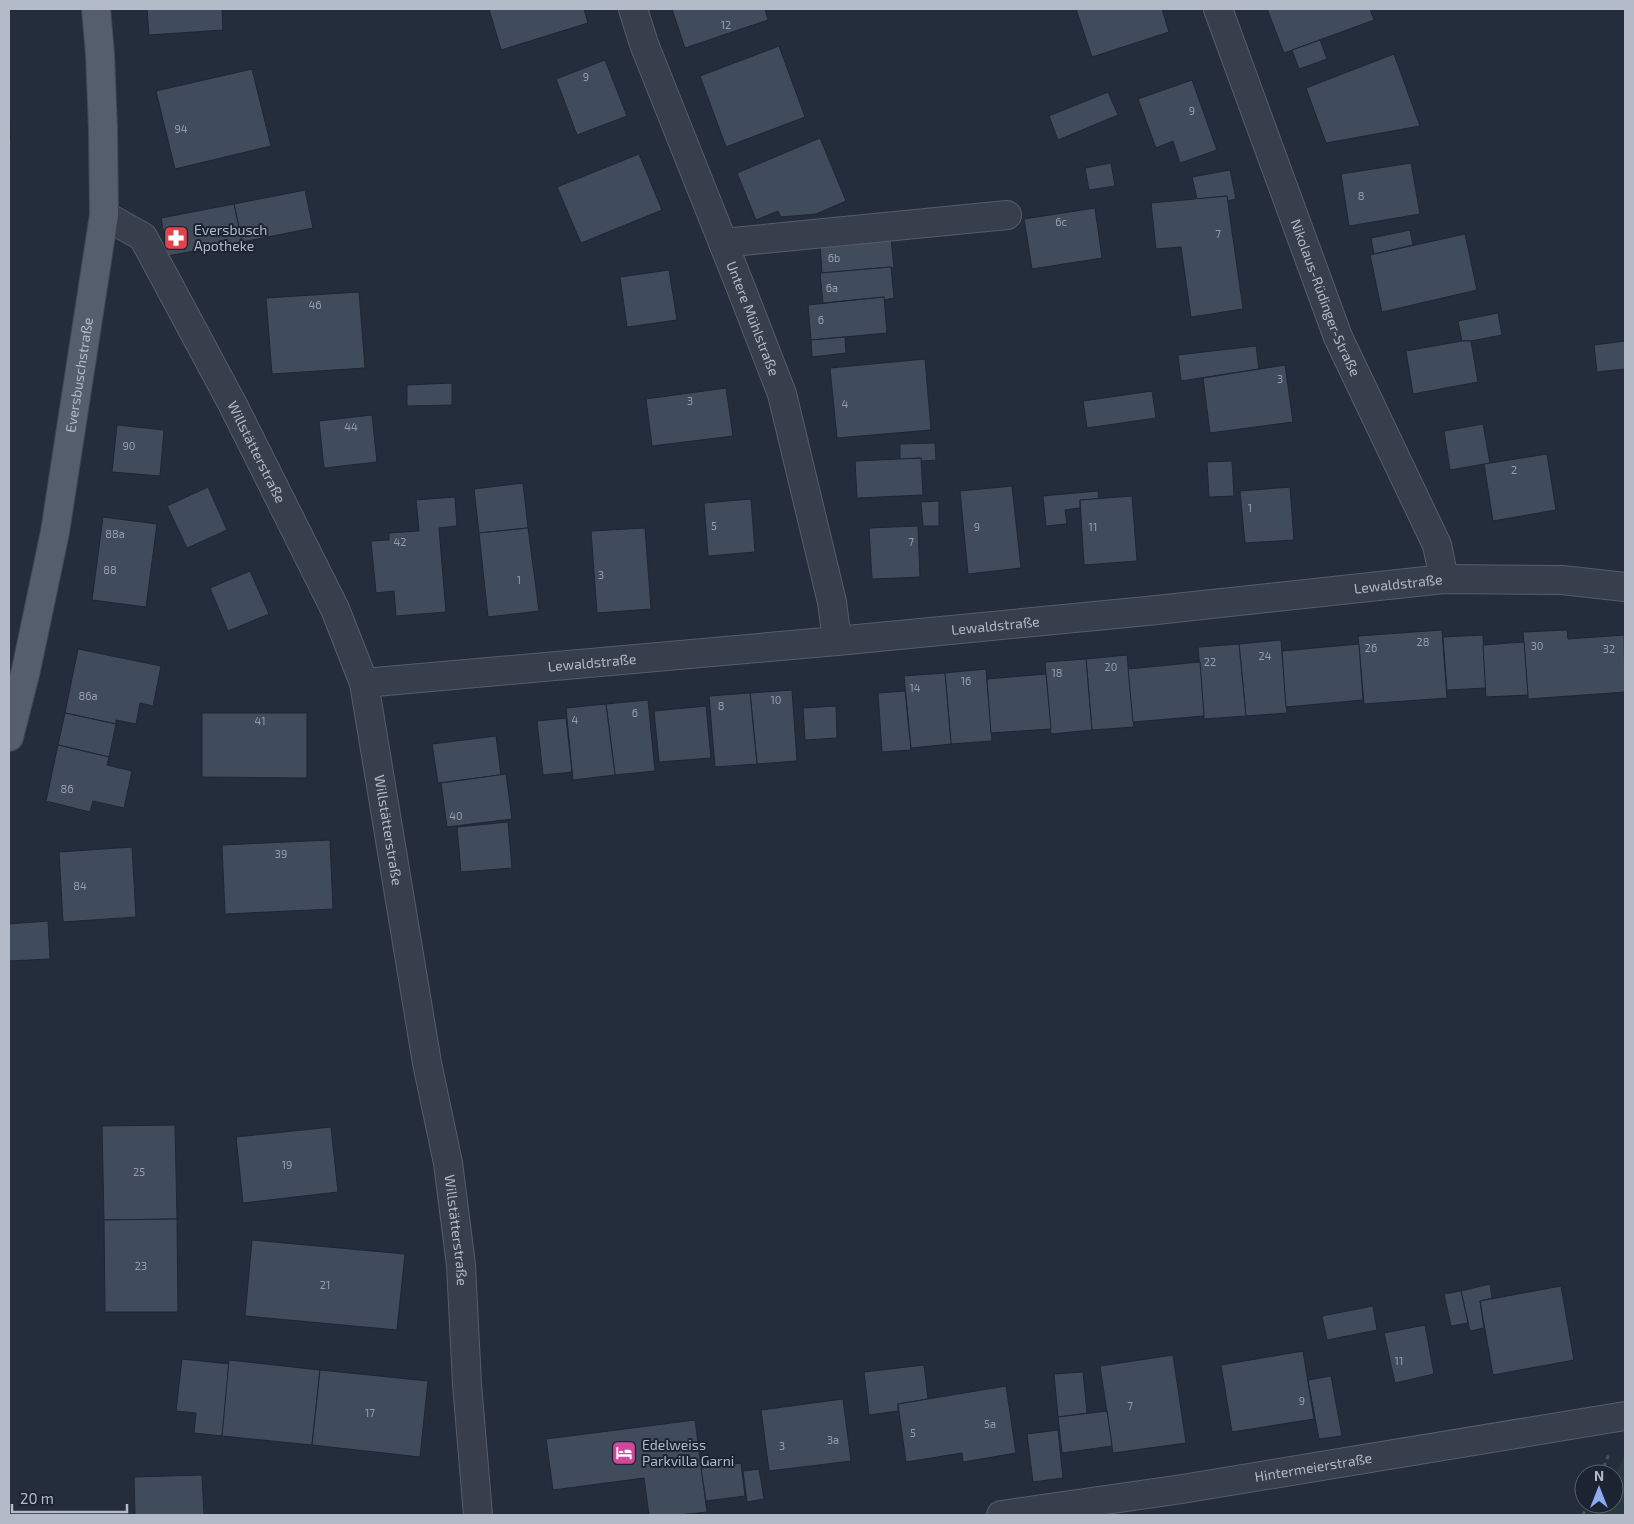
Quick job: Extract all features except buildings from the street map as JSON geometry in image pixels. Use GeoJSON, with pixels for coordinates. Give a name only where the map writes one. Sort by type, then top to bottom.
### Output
{"type":"FeatureCollection","features":[{"type":"Feature","properties":{"kind":"main road","name":"Eversbuschstraße"},"geometry":{"type":"LineString","coordinates":[[9,737],[26,670],[55,532],[104,215],[103,129],[96,9]]}},
{"type":"Feature","properties":{"kind":"street","name":"Untere Mühlstraße"},"geometry":{"type":"LineString","coordinates":[[633,9],[644,44],[782,394],[832,602],[836,641]]}},
{"type":"Feature","properties":{"kind":"street","name":"Nikolaus-Rüdinger-Straße"},"geometry":{"type":"LineString","coordinates":[[1218,9],[1338,337],[1436,545],[1444,579]]}},
{"type":"Feature","properties":{"kind":"street","name":"Willstätterstraße"},"geometry":{"type":"LineString","coordinates":[[104,215],[143,237],[233,405],[335,609],[364,683],[426,1053],[448,1163],[461,1265],[467,1384],[478,1515]]}},
{"type":"Feature","properties":{"kind":"street"},"geometry":{"type":"LineString","coordinates":[[724,243],[1007,215]]}},
{"type":"Feature","properties":{"kind":"street","name":"Lewaldstraße"},"geometry":{"type":"LineString","coordinates":[[364,683],[836,641],[1147,611],[1444,579],[1562,580],[1625,587]]}},
{"type":"Feature","properties":{"kind":"street","name":"Hintermeierstraße"},"geometry":{"type":"LineString","coordinates":[[1001,1515],[1182,1489],[1625,1416]]}},
{"type":"Feature","properties":{"kind":"green space"},"geometry":{"type":"Polygon","coordinates":[[[1625,1454],[1625,1515],[1597,1515],[1624,1514],[1624,1464],[1620,1464],[1625,1454]]]}},
{"type":"Feature","properties":{"kind":"place","name":"Eversbusch Apotheke"},"geometry":{"type":"Point","coordinates":[176,238]}},
{"type":"Feature","properties":{"kind":"place","name":"Edelweiss Parkvilla Garni"},"geometry":{"type":"Point","coordinates":[624,1453]}}]}
